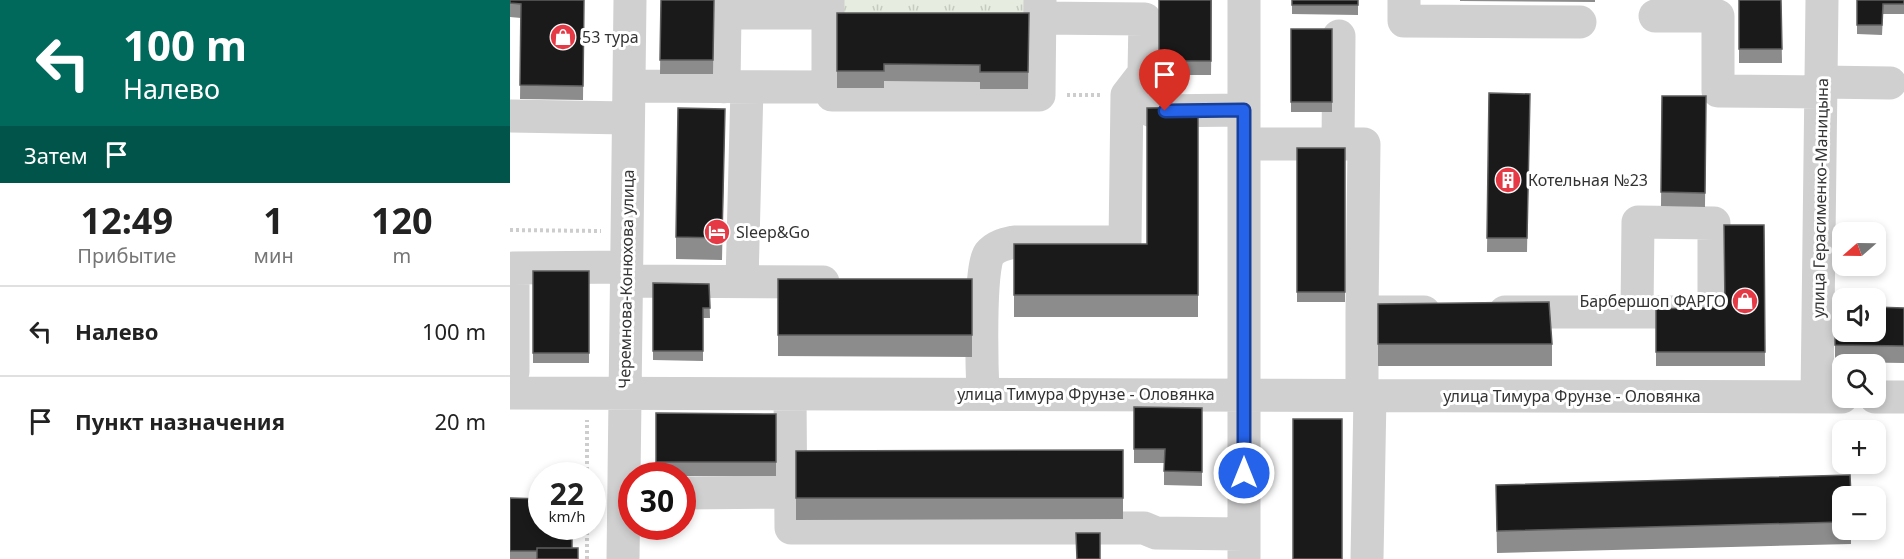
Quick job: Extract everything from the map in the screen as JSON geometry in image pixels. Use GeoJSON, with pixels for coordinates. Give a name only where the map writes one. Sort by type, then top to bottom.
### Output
{"type":"FeatureCollection","features":[{"type":"Feature","properties":{"kind":"street","name":"Черемнова-Конюхова улица"},"geometry":{"type":"LineString","coordinates":[[623,559],[630,0]]}},
{"type":"Feature","properties":{"kind":"street"},"geometry":{"type":"LineString","coordinates":[[790,394],[791,528],[1144,528],[1156,533],[1244,546],[1244,0]]}},
{"type":"Feature","properties":{"kind":"street"},"geometry":{"type":"LineString","coordinates":[[1404,0],[1404,21],[1580,22]]}},
{"type":"Feature","properties":{"kind":"street","name":"улица Герасименко-Маницына"},"geometry":{"type":"LineString","coordinates":[[1822,0],[1821,87],[1830,309],[1830,397]]}},
{"type":"Feature","properties":{"kind":"street"},"geometry":{"type":"LineString","coordinates":[[742,281],[736,87],[725,13],[828,7],[828,87],[832,95],[1039,95],[1039,9],[1144,19],[1144,73],[1126,103],[1125,242],[1005,244],[997,247],[990,254],[985,263],[984,282],[983,394]]}},
{"type":"Feature","properties":{"kind":"street"},"geometry":{"type":"LineString","coordinates":[[1655,16],[1718,16],[1718,91],[1890,84]]}},
{"type":"Feature","properties":{"kind":"street"},"geometry":{"type":"LineString","coordinates":[[1338,144],[1339,36]]}},
{"type":"Feature","properties":{"kind":"street"},"geometry":{"type":"LineString","coordinates":[[629,86],[828,87]]}},
{"type":"Feature","properties":{"kind":"street"},"geometry":{"type":"LineString","coordinates":[[1126,103],[1244,110]]}},
{"type":"Feature","properties":{"kind":"street"},"geometry":{"type":"LineString","coordinates":[[510,116],[628,118]]}},
{"type":"Feature","properties":{"kind":"street"},"geometry":{"type":"LineString","coordinates":[[1244,144],[1364,144],[1362,312],[1366,396],[1367,559]]}},
{"type":"Feature","properties":{"kind":"street"},"geometry":{"type":"LineString","coordinates":[[512,382],[513,268],[742,281],[857,282]]}},
{"type":"Feature","properties":{"kind":"street"},"geometry":{"type":"LineString","coordinates":[[949,282],[984,282]]}},
{"type":"Feature","properties":{"kind":"street"},"geometry":{"type":"LineString","coordinates":[[1362,312],[1637,312]]}},
{"type":"Feature","properties":{"kind":"street","name":"улица Тимура Фрунзе - Оловянка"},"geometry":{"type":"LineString","coordinates":[[512,382],[625,393],[1830,397]]}},
{"type":"Feature","properties":{"kind":"street"},"geometry":{"type":"LineString","coordinates":[[1886,397],[1904,397]]}},
{"type":"Feature","properties":{"kind":"street"},"geometry":{"type":"LineString","coordinates":[[696,493],[791,492]]}},
{"type":"Feature","properties":{"kind":"path"},"geometry":{"type":"LineString","coordinates":[[1039,95],[1126,103]]}},
{"type":"Feature","properties":{"kind":"path"},"geometry":{"type":"LineString","coordinates":[[510,230],[602,231]]}},
{"type":"Feature","properties":{"kind":"path"},"geometry":{"type":"LineString","coordinates":[[587,540],[587,559]]}},
{"type":"Feature","properties":{"kind":"green space"},"geometry":{"type":"Polygon","coordinates":[[[838,0],[1032,0],[1032,26],[838,25],[838,0]]]}},
{"type":"Feature","properties":{"kind":"building"},"geometry":{"type":"Polygon","coordinates":[[[510,0],[584,0],[583,86],[520,85],[521,4],[510,3],[510,0]]]}},
{"type":"Feature","properties":{"kind":"building"},"geometry":{"type":"Polygon","coordinates":[[[661,0],[714,0],[713,60],[660,60],[661,0]]]}},
{"type":"Feature","properties":{"kind":"building"},"geometry":{"type":"Polygon","coordinates":[[[1159,0],[1211,0],[1211,61],[1159,61],[1159,0]]]}},
{"type":"Feature","properties":{"kind":"building"},"geometry":{"type":"Polygon","coordinates":[[[1292,0],[1358,0],[1358,5],[1292,5],[1292,0]]]}},
{"type":"Feature","properties":{"kind":"building"},"geometry":{"type":"Polygon","coordinates":[[[1739,0],[1781,0],[1782,49],[1739,49],[1739,0]]]}},
{"type":"Feature","properties":{"kind":"building"},"geometry":{"type":"Polygon","coordinates":[[[1857,0],[1904,0],[1904,4],[1883,4],[1882,25],[1857,25],[1857,0]]]}},
{"type":"Feature","properties":{"kind":"building"},"geometry":{"type":"Polygon","coordinates":[[[837,13],[1029,13],[1028,72],[980,72],[980,65],[884,64],[884,71],[837,71],[837,13]]]}},
{"type":"Feature","properties":{"kind":"building"},"geometry":{"type":"Polygon","coordinates":[[[1291,29],[1332,29],[1332,102],[1291,102],[1291,29]]]}},
{"type":"Feature","properties":{"kind":"building","name":"Котельная №23"},"geometry":{"type":"Polygon","coordinates":[[[1489,93],[1530,94],[1527,238],[1487,238],[1489,93]]]}},
{"type":"Feature","properties":{"kind":"building"},"geometry":{"type":"Polygon","coordinates":[[[1662,96],[1706,96],[1705,193],[1661,192],[1662,96]]]}},
{"type":"Feature","properties":{"kind":"building"},"geometry":{"type":"Polygon","coordinates":[[[1198,107],[1198,295],[1014,295],[1014,244],[1147,244],[1147,108],[1198,107]]]}},
{"type":"Feature","properties":{"kind":"building"},"geometry":{"type":"Polygon","coordinates":[[[678,108],[725,109],[722,238],[676,237],[678,108]]]}},
{"type":"Feature","properties":{"kind":"building"},"geometry":{"type":"Polygon","coordinates":[[[1297,148],[1345,148],[1345,292],[1297,292],[1297,148]]]}},
{"type":"Feature","properties":{"kind":"building","name":"Барбершоп ФАРГО"},"geometry":{"type":"Polygon","coordinates":[[[1724,225],[1764,225],[1765,352],[1656,352],[1656,309],[1725,307],[1724,225]]]}},
{"type":"Feature","properties":{"kind":"building"},"geometry":{"type":"Polygon","coordinates":[[[533,271],[589,271],[589,353],[533,353],[533,271]]]}},
{"type":"Feature","properties":{"kind":"building"},"geometry":{"type":"Polygon","coordinates":[[[778,279],[972,279],[972,335],[778,335],[778,279]]]}},
{"type":"Feature","properties":{"kind":"building"},"geometry":{"type":"Polygon","coordinates":[[[653,283],[709,284],[710,308],[703,308],[703,351],[653,351],[653,283]]]}},
{"type":"Feature","properties":{"kind":"building"},"geometry":{"type":"Polygon","coordinates":[[[1549,302],[1552,344],[1378,344],[1378,304],[1549,302]]]}},
{"type":"Feature","properties":{"kind":"building"},"geometry":{"type":"Polygon","coordinates":[[[1886,307],[1904,308],[1904,346],[1835,345],[1835,342],[1886,342],[1886,307]]]}},
{"type":"Feature","properties":{"kind":"building"},"geometry":{"type":"Polygon","coordinates":[[[1134,407],[1202,408],[1202,472],[1164,471],[1165,449],[1134,449],[1134,407]]]}},
{"type":"Feature","properties":{"kind":"building"},"geometry":{"type":"Polygon","coordinates":[[[656,413],[776,414],[776,462],[656,462],[656,413]]]}},
{"type":"Feature","properties":{"kind":"building"},"geometry":{"type":"Polygon","coordinates":[[[1293,419],[1342,419],[1342,559],[1293,559],[1293,419]]]}},
{"type":"Feature","properties":{"kind":"building"},"geometry":{"type":"Polygon","coordinates":[[[1123,450],[1123,498],[796,498],[796,451],[1123,450]]]}},
{"type":"Feature","properties":{"kind":"building"},"geometry":{"type":"Polygon","coordinates":[[[1850,475],[1851,486],[1832,486],[1832,522],[1497,531],[1496,485],[1850,475]]]}},
{"type":"Feature","properties":{"kind":"building"},"geometry":{"type":"Polygon","coordinates":[[[510,498],[528,499],[528,540],[572,540],[572,548],[510,551],[510,498]]]}},
{"type":"Feature","properties":{"kind":"building"},"geometry":{"type":"Polygon","coordinates":[[[1076,533],[1100,533],[1100,559],[1077,559],[1076,533]]]}},
{"type":"Feature","properties":{"kind":"building"},"geometry":{"type":"Polygon","coordinates":[[[537,548],[578,548],[578,559],[537,559],[537,548]]]}},
{"type":"Feature","properties":{"kind":"place","name":"53 тура"},"geometry":{"type":"Point","coordinates":[563,37]}},
{"type":"Feature","properties":{"kind":"place","name":"Котельная №23"},"geometry":{"type":"Point","coordinates":[1508,180]}},
{"type":"Feature","properties":{"kind":"place","name":"Sleep&Go"},"geometry":{"type":"Point","coordinates":[717,232]}},
{"type":"Feature","properties":{"kind":"place","name":"Барбершоп ФАРГО"},"geometry":{"type":"Point","coordinates":[1745,301]}},
{"type":"Feature","properties":{"kind":"route"},"geometry":{"type":"LineString","coordinates":[[1165,111],[1244,110],[1244,473]]}}]}
